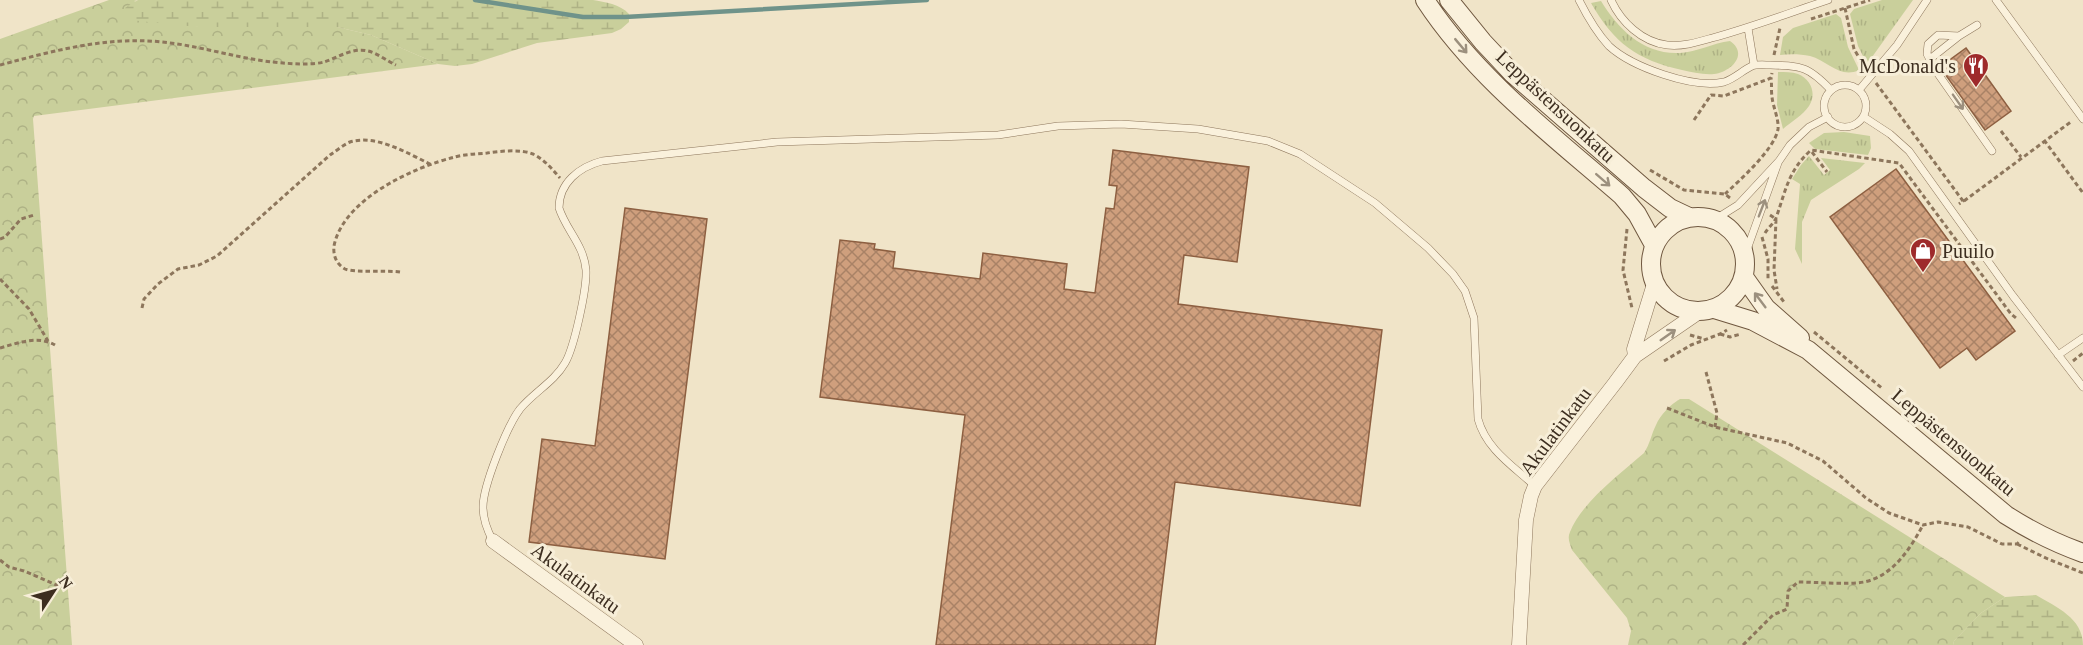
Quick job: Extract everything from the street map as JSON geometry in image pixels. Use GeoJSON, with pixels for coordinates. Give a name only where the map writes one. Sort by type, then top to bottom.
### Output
{"type":"FeatureCollection","features":[{"type":"Feature","properties":{"kind":"main road","name":"Leppästensuonkatu"},"geometry":{"type":"LineString","coordinates":[[1425,0],[1462,48],[1488,76],[1622,196],[1636,214],[1654,245]]}},
{"type":"Feature","properties":{"kind":"main road","name":"Leppästensuonkatu"},"geometry":{"type":"LineString","coordinates":[[1449,0],[1513,74],[1644,188],[1689,218]]}},
{"type":"Feature","properties":{"kind":"main road"},"geometry":{"type":"LineString","coordinates":[[1702,217],[1714,220],[1734,233],[1745,255],[1744,278],[1733,297],[1707,311],[1685,310],[1672,304],[1662,296],[1650,272],[1650,258],[1654,245],[1668,227],[1689,218],[1702,217]]}},
{"type":"Feature","properties":{"kind":"main road","name":"Leppästensuonkatu"},"geometry":{"type":"LineString","coordinates":[[1744,278],[1766,309],[1798,335],[1808,350]]}},
{"type":"Feature","properties":{"kind":"main road","name":"Leppästensuonkatu"},"geometry":{"type":"LineString","coordinates":[[1707,311],[1753,321],[1808,350],[1989,501],[2032,531],[2057,544],[2083,553]]}},
{"type":"Feature","properties":{"kind":"street","name":"Akulatinkatu"},"geometry":{"type":"LineString","coordinates":[[1635,356],[1634,350],[1654,284]]}},
{"type":"Feature","properties":{"kind":"street","name":"Akulatinkatu"},"geometry":{"type":"LineString","coordinates":[[1519,645],[1526,520],[1530,496],[1535,486],[1635,356],[1707,311]]}},
{"type":"Feature","properties":{"kind":"street","name":"Akulatinkatu"},"geometry":{"type":"LineString","coordinates":[[493,541],[636,645]]}},
{"type":"Feature","properties":{"kind":"lane"},"geometry":{"type":"LineString","coordinates":[[1579,0],[1593,26],[1610,47],[1636,64],[1703,84],[1726,82],[1754,65],[1793,65],[1815,74],[1831,90]]}},
{"type":"Feature","properties":{"kind":"lane"},"geometry":{"type":"LineString","coordinates":[[1611,0],[1618,14],[1638,34],[1666,45],[1683,45],[1748,28],[1828,0]]}},
{"type":"Feature","properties":{"kind":"lane"},"geometry":{"type":"LineString","coordinates":[[1859,90],[1897,45],[1926,0]]}},
{"type":"Feature","properties":{"kind":"lane"},"geometry":{"type":"LineString","coordinates":[[1996,0],[2081,117]]}},
{"type":"Feature","properties":{"kind":"lane"},"geometry":{"type":"LineString","coordinates":[[1930,59],[1959,36],[1977,26]]}},
{"type":"Feature","properties":{"kind":"lane"},"geometry":{"type":"LineString","coordinates":[[1748,28],[1754,65]]}},
{"type":"Feature","properties":{"kind":"lane"},"geometry":{"type":"LineString","coordinates":[[1959,36],[1938,36],[1929,44],[1927,54],[1936,71],[1992,151]]}},
{"type":"Feature","properties":{"kind":"lane"},"geometry":{"type":"LineString","coordinates":[[1847,84],[1859,90],[1866,101],[1864,117],[1851,126],[1843,127],[1835,124],[1828,117],[1824,105],[1826,97],[1838,85],[1847,84]]}},
{"type":"Feature","properties":{"kind":"lane"},"geometry":{"type":"LineString","coordinates":[[1714,220],[1738,205],[1779,161],[1790,145],[1809,127],[1828,117]]}},
{"type":"Feature","properties":{"kind":"lane"},"geometry":{"type":"LineString","coordinates":[[1864,117],[1890,134],[1909,151],[2083,387]]}},
{"type":"Feature","properties":{"kind":"lane"},"geometry":{"type":"LineString","coordinates":[[493,541],[486,530],[483,515],[488,482],[512,421],[566,361],[585,290],[584,255],[559,208],[559,200],[565,184],[582,168],[602,161],[777,142],[998,135],[1058,126],[1121,124],[1198,129],[1268,141],[1300,154],[1375,203],[1428,248],[1453,274],[1465,291],[1474,318],[1478,419],[1482,431],[1495,450],[1535,486]]}},
{"type":"Feature","properties":{"kind":"lane"},"geometry":{"type":"LineString","coordinates":[[1745,255],[1779,161]]}},
{"type":"Feature","properties":{"kind":"lane"},"geometry":{"type":"LineString","coordinates":[[2058,355],[2083,338]]}},
{"type":"Feature","properties":{"kind":"path"},"geometry":{"type":"LineString","coordinates":[[1845,8],[1854,49],[1863,66],[1963,201]]}},
{"type":"Feature","properties":{"kind":"path"},"geometry":{"type":"LineString","coordinates":[[0,65],[60,50],[126,40],[162,42],[243,59],[285,63],[323,62],[347,53],[367,50],[396,65]]}},
{"type":"Feature","properties":{"kind":"path"},"geometry":{"type":"LineString","coordinates":[[1647,168],[1684,190],[1725,194],[1745,175],[1777,134],[1771,78]]}},
{"type":"Feature","properties":{"kind":"path"},"geometry":{"type":"LineString","coordinates":[[1940,218],[2044,140],[2081,117]]}},
{"type":"Feature","properties":{"kind":"path"},"geometry":{"type":"LineString","coordinates":[[2001,131],[2021,158]]}},
{"type":"Feature","properties":{"kind":"path"},"geometry":{"type":"LineString","coordinates":[[2044,140],[2083,193]]}},
{"type":"Feature","properties":{"kind":"path"},"geometry":{"type":"LineString","coordinates":[[142,308],[144,298],[158,284],[178,269],[199,265],[218,256],[330,155],[350,142],[370,141],[396,147],[432,165]]}},
{"type":"Feature","properties":{"kind":"path"},"geometry":{"type":"LineString","coordinates":[[1811,150],[1899,163],[2011,315],[2018,321],[2027,314]]}},
{"type":"Feature","properties":{"kind":"path"},"geometry":{"type":"LineString","coordinates":[[1811,150],[1827,172]]}},
{"type":"Feature","properties":{"kind":"path"},"geometry":{"type":"LineString","coordinates":[[1785,303],[1775,285],[1776,219],[1789,177],[1800,160],[1811,150]]}},
{"type":"Feature","properties":{"kind":"path"},"geometry":{"type":"LineString","coordinates":[[400,272],[346,270],[336,261],[333,252],[336,236],[349,218],[365,200],[393,181],[416,170],[457,156],[502,151],[531,153],[549,165],[565,184]]}},
{"type":"Feature","properties":{"kind":"path"},"geometry":{"type":"LineString","coordinates":[[0,238],[5,237],[21,219],[34,215]]}},
{"type":"Feature","properties":{"kind":"path"},"geometry":{"type":"LineString","coordinates":[[1763,238],[1776,219]]}},
{"type":"Feature","properties":{"kind":"path"},"geometry":{"type":"LineString","coordinates":[[1627,242],[1623,257],[1623,270],[1628,289]]}},
{"type":"Feature","properties":{"kind":"path"},"geometry":{"type":"LineString","coordinates":[[0,279],[29,309],[48,341]]}},
{"type":"Feature","properties":{"kind":"path"},"geometry":{"type":"LineString","coordinates":[[1808,327],[1869,377]]}},
{"type":"Feature","properties":{"kind":"path"},"geometry":{"type":"LineString","coordinates":[[1664,361],[1691,345],[1720,334]]}},
{"type":"Feature","properties":{"kind":"path"},"geometry":{"type":"LineString","coordinates":[[0,348],[30,340],[48,341],[55,345]]}},
{"type":"Feature","properties":{"kind":"path"},"geometry":{"type":"LineString","coordinates":[[1706,372],[1718,412],[1715,428]]}},
{"type":"Feature","properties":{"kind":"path"},"geometry":{"type":"LineString","coordinates":[[1667,408],[1715,428],[1787,443],[1823,461],[1866,498],[1889,513],[1923,525],[1938,522],[1968,526],[2002,544],[2017,544],[2083,573]]}},
{"type":"Feature","properties":{"kind":"path"},"geometry":{"type":"LineString","coordinates":[[1743,645],[1773,615],[1786,609],[1788,591],[1798,582],[1863,582],[1884,575],[1909,550],[1923,525]]}},
{"type":"Feature","properties":{"kind":"path"},"geometry":{"type":"LineString","coordinates":[[2017,544],[2032,531]]}},
{"type":"Feature","properties":{"kind":"path"},"geometry":{"type":"LineString","coordinates":[[0,560],[9,567],[66,589]]}},
{"type":"Feature","properties":{"kind":"green space"},"geometry":{"type":"Polygon","coordinates":[[[109,0],[138,0],[134,1],[198,27],[337,27],[371,35],[438,64],[34,116],[72,645],[0,645],[0,39],[109,0]]]}},
{"type":"Feature","properties":{"kind":"green space"},"geometry":{"type":"Polygon","coordinates":[[[138,0],[593,0],[621,8],[629,14],[629,22],[612,33],[537,43],[472,64],[455,66],[438,64],[371,35],[337,27],[198,27],[139,21],[129,18],[125,8],[138,0]]]}},
{"type":"Feature","properties":{"kind":"green space"},"geometry":{"type":"Polygon","coordinates":[[[1882,0],[1913,0],[1867,64],[1858,46],[1850,14],[1854,9],[1882,0]]]}},
{"type":"Feature","properties":{"kind":"green space"},"geometry":{"type":"Polygon","coordinates":[[[1601,1],[1624,30],[1633,38],[1655,50],[1680,53],[1730,41],[1738,51],[1736,62],[1720,73],[1702,74],[1652,61],[1628,48],[1609,29],[1591,3],[1601,1]]]}},
{"type":"Feature","properties":{"kind":"green space"},"geometry":{"type":"Polygon","coordinates":[[[1836,14],[1841,18],[1848,47],[1859,70],[1840,71],[1810,56],[1780,55],[1783,37],[1793,28],[1836,14]]]}},
{"type":"Feature","properties":{"kind":"green space"},"geometry":{"type":"Polygon","coordinates":[[[1778,72],[1803,76],[1812,92],[1811,101],[1806,109],[1783,129],[1777,105],[1778,72]]]}},
{"type":"Feature","properties":{"kind":"green space"},"geometry":{"type":"Polygon","coordinates":[[[1844,132],[1870,136],[1871,148],[1868,155],[1815,149],[1809,143],[1824,133],[1844,132]]]}},
{"type":"Feature","properties":{"kind":"green space"},"geometry":{"type":"Polygon","coordinates":[[[1809,156],[1824,175],[1830,170],[1821,158],[1865,163],[1811,200],[1802,222],[1802,264],[1795,249],[1800,184],[1792,179],[1809,156]]]}},
{"type":"Feature","properties":{"kind":"green space"},"geometry":{"type":"Polygon","coordinates":[[[1680,399],[1689,399],[2005,597],[1981,613],[1954,641],[1953,645],[1628,645],[1631,631],[1627,618],[1572,550],[1569,534],[1575,521],[1592,500],[1644,453],[1660,417],[1680,399]]]}},
{"type":"Feature","properties":{"kind":"green space"},"geometry":{"type":"Polygon","coordinates":[[[2036,595],[2060,609],[2073,620],[2082,636],[2083,645],[1953,645],[1954,641],[1981,613],[2005,597],[2036,595]]]}},
{"type":"Feature","properties":{"kind":"building","name":"McDonald's"},"geometry":{"type":"Polygon","coordinates":[[[1966,48],[2011,111],[1985,130],[1940,67],[1966,48]]]}},
{"type":"Feature","properties":{"kind":"building"},"geometry":{"type":"Polygon","coordinates":[[[1113,150],[1249,167],[1237,262],[1184,255],[1178,304],[1382,330],[1360,506],[1175,482],[1155,645],[936,645],[965,415],[820,397],[840,240],[875,244],[874,249],[895,252],[893,268],[980,279],[983,253],[1067,264],[1064,289],[1095,293],[1106,208],[1114,209],[1117,186],[1109,185],[1113,150]]]}},
{"type":"Feature","properties":{"kind":"building","name":"Puuilo"},"geometry":{"type":"Polygon","coordinates":[[[1896,169],[2015,331],[1976,360],[1967,348],[1940,368],[1830,217],[1896,169]]]}},
{"type":"Feature","properties":{"kind":"building"},"geometry":{"type":"Polygon","coordinates":[[[625,208],[707,219],[665,559],[529,542],[542,439],[595,446],[625,208]]]}},
{"type":"Feature","properties":{"kind":"waterway"},"geometry":{"type":"LineString","coordinates":[[475,0],[583,17],[625,17],[927,0]]}},
{"type":"Feature","properties":{"kind":"place","name":"McDonald's"},"geometry":{"type":"Point","coordinates":[1976,89]}},
{"type":"Feature","properties":{"kind":"place","name":"Puuilo"},"geometry":{"type":"Point","coordinates":[1923,274]}}]}
